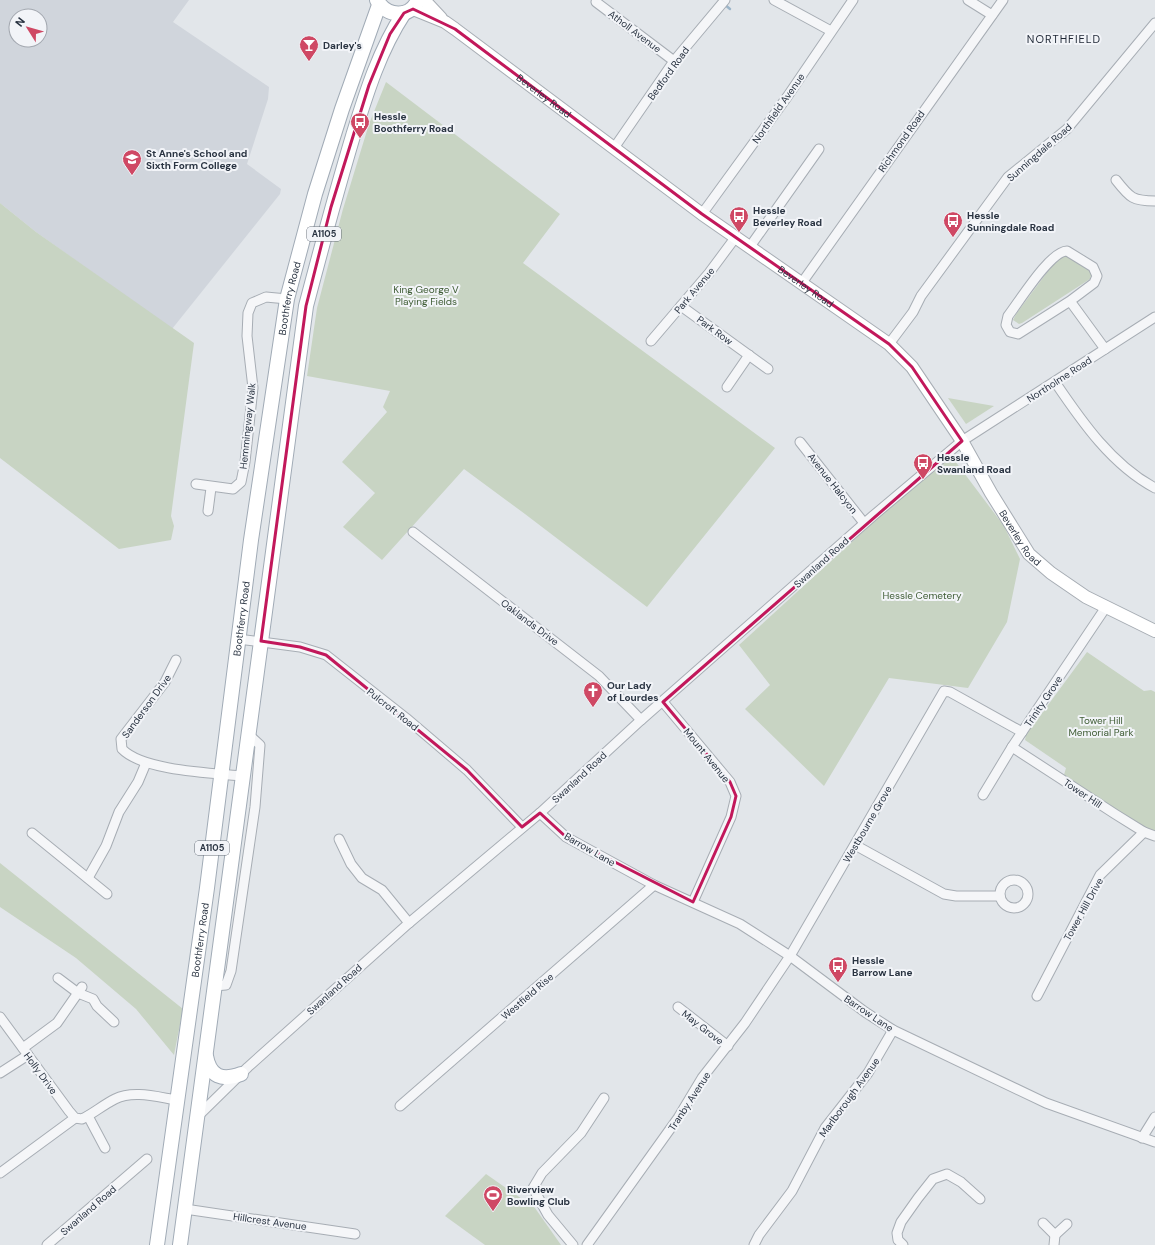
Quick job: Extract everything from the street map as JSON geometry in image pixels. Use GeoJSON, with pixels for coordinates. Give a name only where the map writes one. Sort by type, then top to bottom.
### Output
{"type":"FeatureCollection","features":[{"type":"Feature","properties":{"kind":"main road"},"geometry":{"type":"LineString","coordinates":[[378,2],[390,13],[412,7]]}},
{"type":"Feature","properties":{"kind":"main road","name":"Boothferry Road"},"geometry":{"type":"LineString","coordinates":[[157,1245],[221,774],[251,537],[287,299],[315,194],[378,2]]}},
{"type":"Feature","properties":{"kind":"main road","name":"Boothferry Road"},"geometry":{"type":"LineString","coordinates":[[180,1245],[306,306],[331,207],[369,85],[390,34],[412,7]]}},
{"type":"Feature","properties":{"kind":"main road"},"geometry":{"type":"LineString","coordinates":[[205,1054],[208,1066],[217,1075],[224,1078],[241,1074]]}},
{"type":"Feature","properties":{"kind":"street","name":"Beverley Road"},"geometry":{"type":"LineString","coordinates":[[424,0],[445,22],[702,214],[889,344],[912,367],[962,441],[991,493],[1029,554],[1051,573],[1086,597],[1155,630]]}},
{"type":"Feature","properties":{"kind":"street","name":"Bedford Road"},"geometry":{"type":"LineString","coordinates":[[614,148],[674,61],[725,0]]}},
{"type":"Feature","properties":{"kind":"street"},"geometry":{"type":"LineString","coordinates":[[774,0],[831,31]]}},
{"type":"Feature","properties":{"kind":"street","name":"Northfield Avenue"},"geometry":{"type":"LineString","coordinates":[[702,214],[787,97],[853,0]]}},
{"type":"Feature","properties":{"kind":"street"},"geometry":{"type":"LineString","coordinates":[[968,0],[992,15]]}},
{"type":"Feature","properties":{"kind":"street","name":"Richmond Road"},"geometry":{"type":"LineString","coordinates":[[801,284],[1003,0]]}},
{"type":"Feature","properties":{"kind":"street","name":"Atholl Avenue"},"geometry":{"type":"LineString","coordinates":[[596,2],[674,61]]}},
{"type":"Feature","properties":{"kind":"street","name":"Beverley Road"},"geometry":{"type":"LineString","coordinates":[[412,7],[445,22]]}},
{"type":"Feature","properties":{"kind":"street","name":"Sunningdale Road"},"geometry":{"type":"LineString","coordinates":[[889,344],[1008,177],[1067,129],[1155,23]]}},
{"type":"Feature","properties":{"kind":"street"},"geometry":{"type":"LineString","coordinates":[[749,248],[819,149]]}},
{"type":"Feature","properties":{"kind":"street"},"geometry":{"type":"LineString","coordinates":[[1116,180],[1125,191],[1138,201],[1155,200]]}},
{"type":"Feature","properties":{"kind":"street","name":"Park Avenue"},"geometry":{"type":"LineString","coordinates":[[651,341],[735,238]]}},
{"type":"Feature","properties":{"kind":"street"},"geometry":{"type":"LineString","coordinates":[[1062,251],[1067,251],[1093,267],[1097,276],[1094,284],[1070,301],[1018,334],[1010,332],[1006,325],[1008,316],[1051,259],[1062,251]]}},
{"type":"Feature","properties":{"kind":"street","name":"Hemmingway Walk"},"geometry":{"type":"LineString","coordinates":[[196,484],[211,488],[233,489],[241,482],[253,388],[247,336],[248,313],[252,303],[266,296],[287,299]]}},
{"type":"Feature","properties":{"kind":"street"},"geometry":{"type":"LineString","coordinates":[[1070,301],[1105,349]]}},
{"type":"Feature","properties":{"kind":"street","name":"Park Row"},"geometry":{"type":"LineString","coordinates":[[681,306],[768,369]]}},
{"type":"Feature","properties":{"kind":"street","name":"Northolme Road"},"geometry":{"type":"LineString","coordinates":[[962,441],[1155,317]]}},
{"type":"Feature","properties":{"kind":"street"},"geometry":{"type":"LineString","coordinates":[[727,387],[749,355]]}},
{"type":"Feature","properties":{"kind":"street"},"geometry":{"type":"LineString","coordinates":[[1055,382],[1069,404],[1104,448],[1126,469],[1155,488]]}},
{"type":"Feature","properties":{"kind":"street","name":"Swanland Road"},"geometry":{"type":"LineString","coordinates":[[198,1116],[241,1074],[409,923],[540,813],[641,720],[864,523],[962,441]]}},
{"type":"Feature","properties":{"kind":"street","name":"Avenue Halcyon"},"geometry":{"type":"LineString","coordinates":[[800,442],[864,523]]}},
{"type":"Feature","properties":{"kind":"street"},"geometry":{"type":"LineString","coordinates":[[208,511],[211,488]]}},
{"type":"Feature","properties":{"kind":"street","name":"Oaklands Drive"},"geometry":{"type":"LineString","coordinates":[[413,532],[599,676],[641,720]]}},
{"type":"Feature","properties":{"kind":"street","name":"Trinity Grove"},"geometry":{"type":"LineString","coordinates":[[983,795],[1012,747],[1106,607]]}},
{"type":"Feature","properties":{"kind":"street","name":"Pulcroft Road"},"geometry":{"type":"LineString","coordinates":[[238,639],[300,646],[326,655],[406,718],[467,770],[522,828]]}},
{"type":"Feature","properties":{"kind":"street","name":"Sanderson Drive"},"geometry":{"type":"LineString","coordinates":[[176,660],[165,682],[120,742],[121,747],[124,751],[146,763],[176,769],[243,776]]}},
{"type":"Feature","properties":{"kind":"street","name":"Westbourne Grove"},"geometry":{"type":"LineString","coordinates":[[790,956],[944,691],[950,692],[1022,732]]}},
{"type":"Feature","properties":{"kind":"street","name":"Mount Avenue"},"geometry":{"type":"LineString","coordinates":[[663,702],[730,782],[736,796],[732,817],[693,902]]}},
{"type":"Feature","properties":{"kind":"street"},"geometry":{"type":"LineString","coordinates":[[214,986],[226,985],[231,971],[255,807],[260,745],[249,735]]}},
{"type":"Feature","properties":{"kind":"street","name":"Tower Hill"},"geometry":{"type":"LineString","coordinates":[[1012,747],[1144,832],[1155,836]]}},
{"type":"Feature","properties":{"kind":"street"},"geometry":{"type":"LineString","coordinates":[[88,878],[106,846],[119,812],[138,782],[146,763]]}},
{"type":"Feature","properties":{"kind":"street","name":"Barrow Lane"},"geometry":{"type":"LineString","coordinates":[[540,813],[566,837],[654,885],[740,924],[790,956],[892,1030],[1046,1103],[1155,1142]]}},
{"type":"Feature","properties":{"kind":"street","name":"Tower Hill Drive"},"geometry":{"type":"LineString","coordinates":[[1037,996],[1100,875],[1144,832]]}},
{"type":"Feature","properties":{"kind":"street"},"geometry":{"type":"LineString","coordinates":[[32,833],[107,894]]}},
{"type":"Feature","properties":{"kind":"street"},"geometry":{"type":"LineString","coordinates":[[340,839],[351,864],[362,878],[382,890],[409,923]]}},
{"type":"Feature","properties":{"kind":"street"},"geometry":{"type":"LineString","coordinates":[[855,845],[944,894],[956,896],[1000,896]]}},
{"type":"Feature","properties":{"kind":"street","name":"Westfield Rise"},"geometry":{"type":"LineString","coordinates":[[400,1106],[654,885]]}},
{"type":"Feature","properties":{"kind":"street","name":"Tranby Avenue"},"geometry":{"type":"LineString","coordinates":[[587,1245],[678,1118],[702,1078],[728,1046],[790,956]]}},
{"type":"Feature","properties":{"kind":"street"},"geometry":{"type":"LineString","coordinates":[[58,978],[94,999],[97,1006],[114,1022]]}},
{"type":"Feature","properties":{"kind":"street"},"geometry":{"type":"LineString","coordinates":[[0,1073],[26,1052],[57,1023],[80,990]]}},
{"type":"Feature","properties":{"kind":"street","name":"May Grove"},"geometry":{"type":"LineString","coordinates":[[678,1008],[728,1046]]}},
{"type":"Feature","properties":{"kind":"street","name":"Holly Drive"},"geometry":{"type":"LineString","coordinates":[[0,1017],[69,1111],[76,1118]]}},
{"type":"Feature","properties":{"kind":"street","name":"Marlborough Avenue"},"geometry":{"type":"LineString","coordinates":[[754,1245],[759,1235],[792,1191],[825,1128],[868,1073],[892,1030]]}},
{"type":"Feature","properties":{"kind":"street"},"geometry":{"type":"LineString","coordinates":[[0,1173],[76,1118],[82,1119],[115,1099],[124,1096],[136,1095],[177,1100]]}},
{"type":"Feature","properties":{"kind":"street"},"geometry":{"type":"LineString","coordinates":[[573,1245],[548,1215],[533,1188],[542,1173],[581,1132],[604,1098]]}},
{"type":"Feature","properties":{"kind":"street"},"geometry":{"type":"LineString","coordinates":[[88,1116],[105,1148]]}},
{"type":"Feature","properties":{"kind":"street"},"geometry":{"type":"LineString","coordinates":[[1142,1138],[1155,1117]]}},
{"type":"Feature","properties":{"kind":"street","name":"Swanland Road"},"geometry":{"type":"LineString","coordinates":[[47,1245],[147,1158]]}},
{"type":"Feature","properties":{"kind":"street"},"geometry":{"type":"LineString","coordinates":[[903,1245],[898,1240],[897,1233],[901,1222],[933,1180],[947,1174],[961,1182],[980,1199]]}},
{"type":"Feature","properties":{"kind":"street","name":"Hillcrest Avenue"},"geometry":{"type":"LineString","coordinates":[[185,1209],[355,1234]]}},
{"type":"Feature","properties":{"kind":"street"},"geometry":{"type":"LineString","coordinates":[[1043,1223],[1055,1235]]}},
{"type":"Feature","properties":{"kind":"street"},"geometry":{"type":"LineString","coordinates":[[1054,1245],[1055,1235],[1067,1224]]}},
{"type":"Feature","properties":{"kind":"highlighted area"},"geometry":{"type":"Polygon","coordinates":[[[413,9],[455,29],[702,214],[889,344],[912,367],[962,441],[663,702],[730,782],[736,796],[731,817],[693,902],[566,837],[540,813],[522,827],[467,770],[326,655],[300,647],[261,641],[306,306],[331,207],[369,85],[390,34],[404,13],[413,9]]]}},
{"type":"Feature","properties":{"kind":"shaded area","name":"St Anne's School and Sixth Form College"},"geometry":{"type":"Polygon","coordinates":[[[0,0],[189,0],[173,22],[269,87],[268,99],[247,164],[281,189],[280,194],[172,329],[36,232],[0,203],[0,0]]]}},
{"type":"Feature","properties":{"kind":"green space","name":"King George V Playing Fields"},"geometry":{"type":"Polygon","coordinates":[[[386,82],[560,214],[523,263],[775,448],[647,607],[464,469],[382,560],[343,527],[375,493],[342,462],[387,412],[383,407],[390,391],[307,376],[317,308],[343,209],[369,124],[386,82]]]}},
{"type":"Feature","properties":{"kind":"green space"},"geometry":{"type":"Polygon","coordinates":[[[0,203],[36,232],[194,343],[171,516],[174,526],[171,540],[119,549],[0,458],[0,203]]]}},
{"type":"Feature","properties":{"kind":"green space"},"geometry":{"type":"Polygon","coordinates":[[[1064,255],[1089,267],[1092,272],[1090,279],[1022,323],[1019,324],[1013,320],[1057,259],[1064,255]]]}},
{"type":"Feature","properties":{"kind":"green space"},"geometry":{"type":"Polygon","coordinates":[[[948,398],[994,406],[966,424],[948,398]]]}},
{"type":"Feature","properties":{"kind":"green space","name":"Hessle Cemetery"},"geometry":{"type":"Polygon","coordinates":[[[949,453],[1004,526],[1020,559],[1007,622],[968,688],[889,678],[824,786],[745,709],[770,685],[739,645],[949,453]]]}},
{"type":"Feature","properties":{"kind":"green space","name":"Tower Hill Memorial Park"},"geometry":{"type":"Polygon","coordinates":[[[1087,652],[1144,691],[1151,690],[1155,692],[1155,832],[1128,818],[1064,775],[1066,768],[1025,740],[1026,735],[1087,652]]]}},
{"type":"Feature","properties":{"kind":"green space"},"geometry":{"type":"Polygon","coordinates":[[[0,863],[183,1009],[174,1055],[136,1009],[76,958],[0,907],[0,863]]]}},
{"type":"Feature","properties":{"kind":"green space","name":"Riverview Bowling Club"},"geometry":{"type":"Polygon","coordinates":[[[486,1174],[535,1208],[561,1245],[485,1245],[445,1216],[486,1174]]]}},
{"type":"Feature","properties":{"kind":"waterway"},"geometry":{"type":"LineString","coordinates":[[724,4],[730,9]]}},
{"type":"Feature","properties":{"kind":"place","name":"Darley's"},"geometry":{"type":"Point","coordinates":[309,62]}},
{"type":"Feature","properties":{"kind":"place","name":"Hessle Boothferry Road"},"geometry":{"type":"Point","coordinates":[360,139]}},
{"type":"Feature","properties":{"kind":"place","name":"St Anne's School and Sixth Form College"},"geometry":{"type":"Point","coordinates":[132,176]}},
{"type":"Feature","properties":{"kind":"place","name":"Hessle Beverley Road"},"geometry":{"type":"Point","coordinates":[739,233]}},
{"type":"Feature","properties":{"kind":"place","name":"Hessle Sunningdale Road"},"geometry":{"type":"Point","coordinates":[953,238]}},
{"type":"Feature","properties":{"kind":"place","name":"Hessle Swanland Road"},"geometry":{"type":"Point","coordinates":[923,480]}},
{"type":"Feature","properties":{"kind":"place","name":"Our Lady of Lourdes"},"geometry":{"type":"Point","coordinates":[593,708]}},
{"type":"Feature","properties":{"kind":"place","name":"Hessle Barrow Lane"},"geometry":{"type":"Point","coordinates":[838,983]}},
{"type":"Feature","properties":{"kind":"place","name":"Riverview Bowling Club"},"geometry":{"type":"Point","coordinates":[493,1212]}},
{"type":"Feature","properties":{"kind":"district","name":"NORTHFIELD"},"geometry":{"type":"Point","coordinates":[1064,39]}}]}
